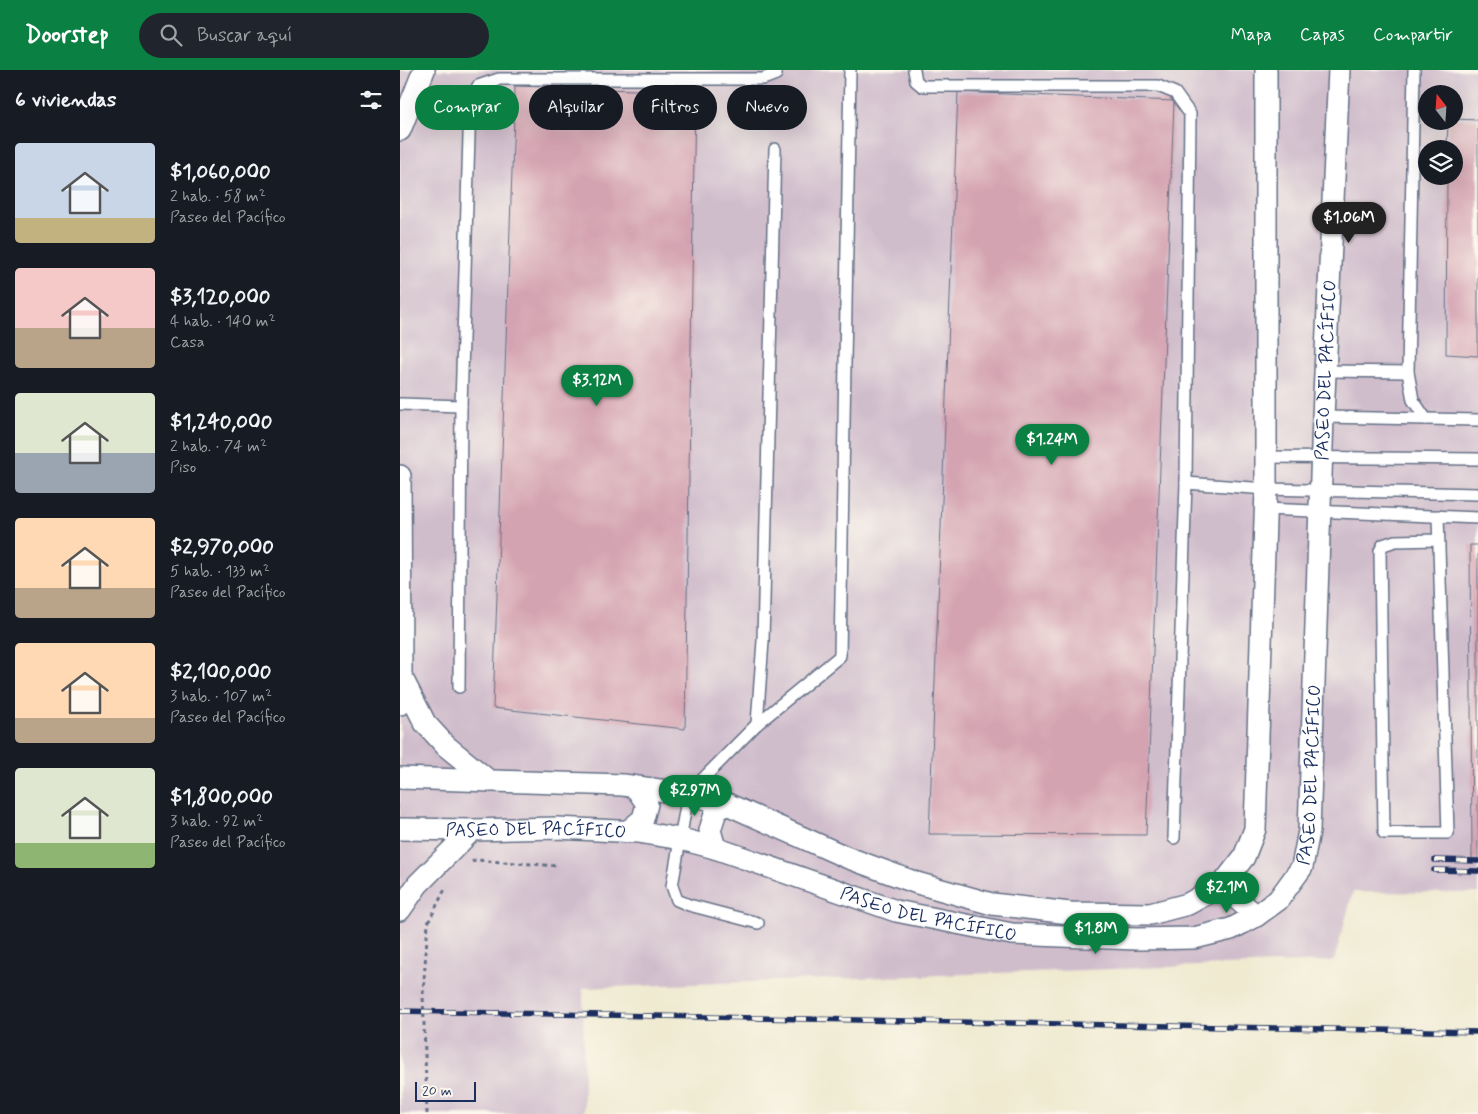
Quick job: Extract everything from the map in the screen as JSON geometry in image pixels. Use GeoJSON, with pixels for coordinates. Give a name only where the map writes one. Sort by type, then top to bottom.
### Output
{"type":"FeatureCollection","features":[{"type":"Feature","properties":{"kind":"street"},"geometry":{"type":"LineString","coordinates":[[400,130],[424,70]]}},
{"type":"Feature","properties":{"kind":"street","name":"PASEO DEL PACÍFICO"},"geometry":{"type":"LineString","coordinates":[[400,778],[622,784],[636,788],[688,794],[727,804],[846,857],[917,884],[992,904],[1070,913],[1150,914],[1188,904],[1222,885],[1244,857],[1255,829],[1266,499],[1266,70]]}},
{"type":"Feature","properties":{"kind":"street","name":"PASEO DEL PACÍFICO"},"geometry":{"type":"LineString","coordinates":[[400,829],[557,828],[638,832],[681,839],[715,848],[896,911],[1012,934],[1136,939],[1194,938],[1232,929],[1256,916],[1278,900],[1302,867],[1310,831],[1323,417],[1339,70]]}},
{"type":"Feature","properties":{"kind":"street"},"geometry":{"type":"LineString","coordinates":[[400,476],[402,677],[400,704]]}},
{"type":"Feature","properties":{"kind":"street"},"geometry":{"type":"LineString","coordinates":[[402,677],[425,723],[446,746],[489,781]]}},
{"type":"Feature","properties":{"kind":"street"},"geometry":{"type":"LineString","coordinates":[[627,832],[643,819],[647,804],[636,788]]}},
{"type":"Feature","properties":{"kind":"street"},"geometry":{"type":"LineString","coordinates":[[715,848],[710,830],[716,811],[727,804]]}},
{"type":"Feature","properties":{"kind":"street"},"geometry":{"type":"LineString","coordinates":[[400,910],[418,884],[472,830]]}},
{"type":"Feature","properties":{"kind":"street"},"geometry":{"type":"LineString","coordinates":[[1222,885],[1256,916]]}},
{"type":"Feature","properties":{"kind":"lane"},"geometry":{"type":"LineString","coordinates":[[459,687],[460,406],[470,102],[478,86],[499,79],[763,79],[776,74],[776,70]]}},
{"type":"Feature","properties":{"kind":"lane"},"geometry":{"type":"LineString","coordinates":[[758,923],[689,905],[677,900],[672,886],[688,794],[757,724],[840,656],[850,70]]}},
{"type":"Feature","properties":{"kind":"lane"},"geometry":{"type":"LineString","coordinates":[[914,70],[916,82],[922,86],[1158,86],[1175,93],[1190,114],[1186,483],[1174,838]]}},
{"type":"Feature","properties":{"kind":"lane"},"geometry":{"type":"LineString","coordinates":[[1414,70],[1408,372],[1413,400],[1426,419]]}},
{"type":"Feature","properties":{"kind":"lane"},"geometry":{"type":"LineString","coordinates":[[757,724],[763,641],[775,149]]}},
{"type":"Feature","properties":{"kind":"lane"},"geometry":{"type":"LineString","coordinates":[[1325,371],[1408,372]]}},
{"type":"Feature","properties":{"kind":"lane"},"geometry":{"type":"LineString","coordinates":[[400,404],[460,406]]}},
{"type":"Feature","properties":{"kind":"lane"},"geometry":{"type":"LineString","coordinates":[[1323,417],[1478,420]]}},
{"type":"Feature","properties":{"kind":"lane"},"geometry":{"type":"LineString","coordinates":[[1266,457],[1478,459]]}},
{"type":"Feature","properties":{"kind":"lane"},"geometry":{"type":"LineString","coordinates":[[1186,483],[1321,512],[1478,518]]}},
{"type":"Feature","properties":{"kind":"lane"},"geometry":{"type":"LineString","coordinates":[[1266,499],[1321,491],[1478,494]]}},
{"type":"Feature","properties":{"kind":"lane"},"geometry":{"type":"LineString","coordinates":[[1438,516],[1448,833],[1384,833],[1380,551],[1383,544],[1395,541],[1438,540]]}},
{"type":"Feature","properties":{"kind":"path"},"geometry":{"type":"LineString","coordinates":[[470,863],[475,860],[559,866]]}},
{"type":"Feature","properties":{"kind":"path"},"geometry":{"type":"LineString","coordinates":[[427,1114],[423,994],[428,923],[443,890],[448,884]]}},
{"type":"Feature","properties":{"kind":"shaded area"},"geometry":{"type":"Polygon","coordinates":[[[400,70],[1478,70],[1478,893],[1353,892],[1334,961],[583,988],[584,1114],[400,1114],[400,70]]]}},
{"type":"Feature","properties":{"kind":"building"},"geometry":{"type":"Polygon","coordinates":[[[519,86],[529,86],[529,130],[623,130],[623,90],[633,90],[633,130],[694,130],[685,729],[493,708],[513,130],[519,130],[519,86]]]}},
{"type":"Feature","properties":{"kind":"building"},"geometry":{"type":"Polygon","coordinates":[[[958,92],[1174,101],[1146,835],[929,834],[958,92]]]}},
{"type":"Feature","properties":{"kind":"building"},"geometry":{"type":"Polygon","coordinates":[[[1463,119],[1478,120],[1478,356],[1446,354],[1447,185],[1463,185],[1463,140],[1447,140],[1448,130],[1463,130],[1463,119]]]}},
{"type":"Feature","properties":{"kind":"building"},"geometry":{"type":"Polygon","coordinates":[[[1470,545],[1478,545],[1478,859],[1472,859],[1470,545]]]}},
{"type":"Feature","properties":{"kind":"railway"},"geometry":{"type":"LineString","coordinates":[[1435,860],[1478,861]]}},
{"type":"Feature","properties":{"kind":"railway"},"geometry":{"type":"LineString","coordinates":[[1434,870],[1478,871]]}},
{"type":"Feature","properties":{"kind":"railway"},"geometry":{"type":"LineString","coordinates":[[400,1011],[1478,1032]]}}]}
